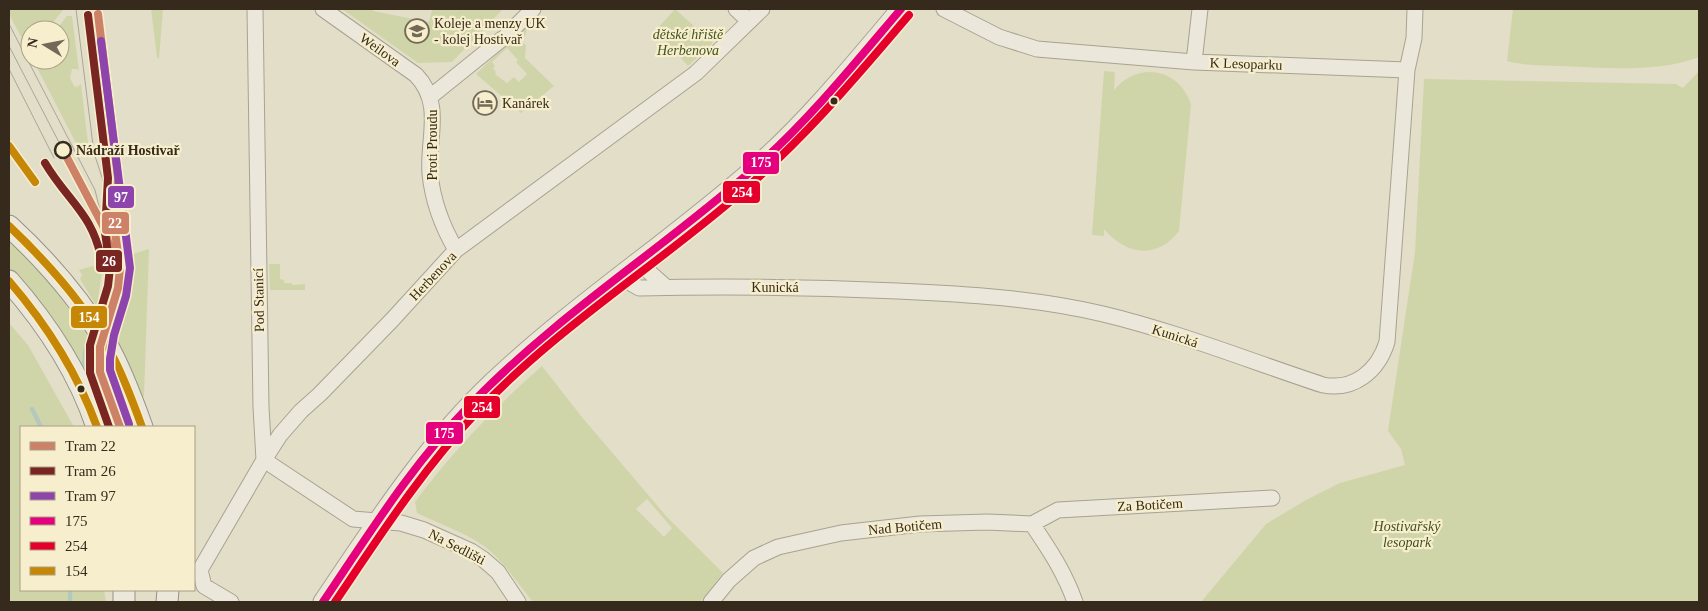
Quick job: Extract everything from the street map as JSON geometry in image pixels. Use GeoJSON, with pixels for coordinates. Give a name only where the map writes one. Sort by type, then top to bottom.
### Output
{"type":"FeatureCollection","features":[{"type":"Feature","properties":{"kind":"main road"},"geometry":{"type":"LineString","coordinates":[[9,226],[49,266],[94,324],[111,353],[142,426]]}},
{"type":"Feature","properties":{"kind":"main road"},"geometry":{"type":"LineString","coordinates":[[9,281],[40,319],[60,351],[79,383],[97,426]]}},
{"type":"Feature","properties":{"kind":"street","name":"Pod Stanicí"},"geometry":{"type":"LineString","coordinates":[[255,9],[260,387],[264,460]]}},
{"type":"Feature","properties":{"kind":"street","name":"Weilova"},"geometry":{"type":"LineString","coordinates":[[323,9],[416,75],[424,84],[430,97]]}},
{"type":"Feature","properties":{"kind":"street","name":"Proti Proudu"},"geometry":{"type":"LineString","coordinates":[[456,250],[436,210],[433,195],[429,158],[433,117],[430,97],[504,38],[533,9]]}},
{"type":"Feature","properties":{"kind":"street"},"geometry":{"type":"LineString","coordinates":[[736,9],[750,21]]}},
{"type":"Feature","properties":{"kind":"street","name":"Herbenova"},"geometry":{"type":"LineString","coordinates":[[231,602],[204,586],[200,570],[264,460],[280,436],[301,411],[385,327],[456,250],[598,144],[677,88],[696,73],[762,9]]}},
{"type":"Feature","properties":{"kind":"street"},"geometry":{"type":"LineString","coordinates":[[323,602],[377,521],[449,427],[488,387],[546,335],[759,164],[838,83],[901,9]]}},
{"type":"Feature","properties":{"kind":"street","name":"K Lesoparku"},"geometry":{"type":"LineString","coordinates":[[944,9],[999,37],[1037,49],[1194,62],[1407,70]]}},
{"type":"Feature","properties":{"kind":"street"},"geometry":{"type":"LineString","coordinates":[[1194,62],[1200,9]]}},
{"type":"Feature","properties":{"kind":"street","name":"Kunická"},"geometry":{"type":"LineString","coordinates":[[620,276],[639,288],[826,288],[975,295],[1034,301],[1103,314],[1165,331],[1323,385],[1341,386],[1352,384],[1373,368],[1384,351],[1387,342],[1407,70],[1414,38],[1415,9]]}},
{"type":"Feature","properties":{"kind":"street"},"geometry":{"type":"LineString","coordinates":[[638,262],[666,287]]}},
{"type":"Feature","properties":{"kind":"street"},"geometry":{"type":"LineString","coordinates":[[264,460],[353,519],[377,521]]}},
{"type":"Feature","properties":{"kind":"street","name":"Za Botičem"},"geometry":{"type":"LineString","coordinates":[[1032,524],[1058,510],[1272,498]]}},
{"type":"Feature","properties":{"kind":"street","name":"Na Sedlišti"},"geometry":{"type":"LineString","coordinates":[[377,521],[401,523],[424,530],[471,551],[498,572],[515,601]]}},
{"type":"Feature","properties":{"kind":"street","name":"Nad Botičem"},"geometry":{"type":"LineString","coordinates":[[711,602],[728,580],[754,558],[778,547],[841,534],[920,524],[987,522],[1032,524]]}},
{"type":"Feature","properties":{"kind":"street"},"geometry":{"type":"LineString","coordinates":[[1032,524],[1059,564],[1069,583],[1075,602]]}},
{"type":"Feature","properties":{"kind":"green space"},"geometry":{"type":"Polygon","coordinates":[[[9,9],[71,9],[63,10],[55,20],[20,20],[20,35],[9,14],[9,9]]]}},
{"type":"Feature","properties":{"kind":"green space"},"geometry":{"type":"Polygon","coordinates":[[[151,9],[163,9],[159,59],[157,57],[151,9]]]}},
{"type":"Feature","properties":{"kind":"green space"},"geometry":{"type":"Polygon","coordinates":[[[342,9],[374,9],[373,11],[429,22],[432,9],[503,9],[452,62],[418,63],[342,9]]]}},
{"type":"Feature","properties":{"kind":"green space","name":"dětské hřiště Herbenova"},"geometry":{"type":"Polygon","coordinates":[[[675,9],[713,43],[688,66],[656,30],[675,9]]]}},
{"type":"Feature","properties":{"kind":"green space"},"geometry":{"type":"Polygon","coordinates":[[[1513,9],[1699,9],[1699,57],[1667,65],[1631,68],[1534,65],[1507,61],[1513,9]]]}},
{"type":"Feature","properties":{"kind":"green space"},"geometry":{"type":"Polygon","coordinates":[[[67,16],[72,16],[79,71],[72,69],[70,78],[74,86],[77,87],[81,84],[88,143],[87,147],[82,149],[78,147],[38,70],[70,70],[70,20],[64,20],[67,16]]]}},
{"type":"Feature","properties":{"kind":"green space"},"geometry":{"type":"Polygon","coordinates":[[[527,24],[526,34],[520,41],[526,45],[525,58],[554,86],[521,113],[476,74],[527,24]],[[507,48],[492,62],[495,66],[493,68],[496,72],[495,74],[507,83],[514,77],[519,82],[527,74],[516,62],[518,60],[507,48]]]}},
{"type":"Feature","properties":{"kind":"green space"},"geometry":{"type":"Polygon","coordinates":[[[1104,71],[1115,72],[1114,90],[1124,81],[1146,72],[1168,76],[1178,83],[1186,93],[1191,105],[1179,231],[1161,247],[1151,250],[1132,249],[1113,238],[1104,229],[1104,236],[1092,235],[1104,71]]]}},
{"type":"Feature","properties":{"kind":"green space","name":"Hostivařský lesopark"},"geometry":{"type":"Polygon","coordinates":[[[1699,71],[1699,602],[1201,602],[1266,524],[1306,500],[1340,483],[1405,465],[1401,449],[1388,431],[1415,252],[1424,79],[1676,84],[1683,88],[1699,71]]]}},
{"type":"Feature","properties":{"kind":"green space"},"geometry":{"type":"Polygon","coordinates":[[[9,240],[51,286],[88,336],[83,351],[83,370],[9,271],[9,240]]]}},
{"type":"Feature","properties":{"kind":"green space"},"geometry":{"type":"Polygon","coordinates":[[[149,249],[144,396],[142,397],[112,334],[130,255],[149,249]]]}},
{"type":"Feature","properties":{"kind":"green space"},"geometry":{"type":"Polygon","coordinates":[[[103,263],[97,307],[80,279],[82,275],[79,270],[103,263]]]}},
{"type":"Feature","properties":{"kind":"green space"},"geometry":{"type":"Polygon","coordinates":[[[269,264],[280,264],[280,279],[284,280],[284,283],[292,283],[292,285],[305,284],[305,290],[270,290],[269,264]]]}},
{"type":"Feature","properties":{"kind":"green space"},"geometry":{"type":"Polygon","coordinates":[[[9,323],[28,345],[73,426],[20,426],[20,591],[104,591],[106,602],[9,602],[9,323]]]}},
{"type":"Feature","properties":{"kind":"green space"},"geometry":{"type":"Polygon","coordinates":[[[542,366],[581,416],[667,517],[723,573],[700,602],[533,602],[504,565],[484,546],[460,532],[417,513],[415,502],[444,465],[491,414],[542,366]],[[647,499],[636,509],[664,537],[672,528],[647,499]]]}},
{"type":"Feature","properties":{"kind":"waterway"},"geometry":{"type":"LineString","coordinates":[[84,373],[85,352],[89,338]]}},
{"type":"Feature","properties":{"kind":"waterway"},"geometry":{"type":"LineString","coordinates":[[32,409],[40,426]]}},
{"type":"Feature","properties":{"kind":"waterway"},"geometry":{"type":"LineString","coordinates":[[70,591],[70,602]]}},
{"type":"Feature","properties":{"kind":"tram line"},"geometry":{"type":"LineString","coordinates":[[76,9],[94,153],[111,205]]}},
{"type":"Feature","properties":{"kind":"tram line"},"geometry":{"type":"LineString","coordinates":[[86,9],[91,42]]}},
{"type":"Feature","properties":{"kind":"tram line"},"geometry":{"type":"LineString","coordinates":[[97,9],[98,14]]}},
{"type":"Feature","properties":{"kind":"tram line","name":"22"},"geometry":{"type":"LineString","coordinates":[[98,14],[118,178],[115,232],[120,268],[118,288],[100,347],[100,372],[120,426]]}},
{"type":"Feature","properties":{"kind":"tram line","name":"26"},"geometry":{"type":"LineString","coordinates":[[88,15],[108,178],[105,232],[110,268],[108,286],[90,345],[90,373],[109,426]]}},
{"type":"Feature","properties":{"kind":"tram line"},"geometry":{"type":"LineString","coordinates":[[9,24],[95,190],[107,239]]}},
{"type":"Feature","properties":{"kind":"tram line","name":"97"},"geometry":{"type":"LineString","coordinates":[[101,41],[130,268],[126,296],[114,335],[110,370],[129,424]]}},
{"type":"Feature","properties":{"kind":"tram line"},"geometry":{"type":"LineString","coordinates":[[9,46],[63,150]]}},
{"type":"Feature","properties":{"kind":"tram line"},"geometry":{"type":"LineString","coordinates":[[9,69],[54,158]]}},
{"type":"Feature","properties":{"kind":"tram line","name":"22"},"geometry":{"type":"LineString","coordinates":[[63,150],[103,226],[110,248]]}},
{"type":"Feature","properties":{"kind":"tram line","name":"26"},"geometry":{"type":"LineString","coordinates":[[45,163],[87,220],[98,246],[102,263]]}},
{"type":"Feature","properties":{"kind":"transit line","name":"175"},"geometry":{"type":"LineString","coordinates":[[323,602],[411,475],[430,450],[471,404],[539,341],[722,196],[777,148],[814,110],[901,9]]}},
{"type":"Feature","properties":{"kind":"transit line","name":"254"},"geometry":{"type":"LineString","coordinates":[[335,602],[419,481],[437,457],[476,413],[505,384],[568,329],[756,180],[824,112],[909,15]]}},
{"type":"Feature","properties":{"kind":"transit line","name":"154"},"geometry":{"type":"LineString","coordinates":[[9,146],[35,182]]}},
{"type":"Feature","properties":{"kind":"transit line","name":"154"},"geometry":{"type":"LineString","coordinates":[[9,226],[52,270],[90,318],[120,371],[142,426]]}},
{"type":"Feature","properties":{"kind":"transit line","name":"154"},"geometry":{"type":"LineString","coordinates":[[9,281],[36,315],[60,350],[80,387],[97,426]]}},
{"type":"Feature","properties":{"kind":"place","name":"Koleje a menzy UK - kolej Hostivař"},"geometry":{"type":"Point","coordinates":[417,31]}},
{"type":"Feature","properties":{"kind":"place","name":"Kanárek"},"geometry":{"type":"Point","coordinates":[485,103]}},
{"type":"Feature","properties":{"kind":"place","name":"Nádraží Hostivař"},"geometry":{"type":"Point","coordinates":[63,150]}}]}
